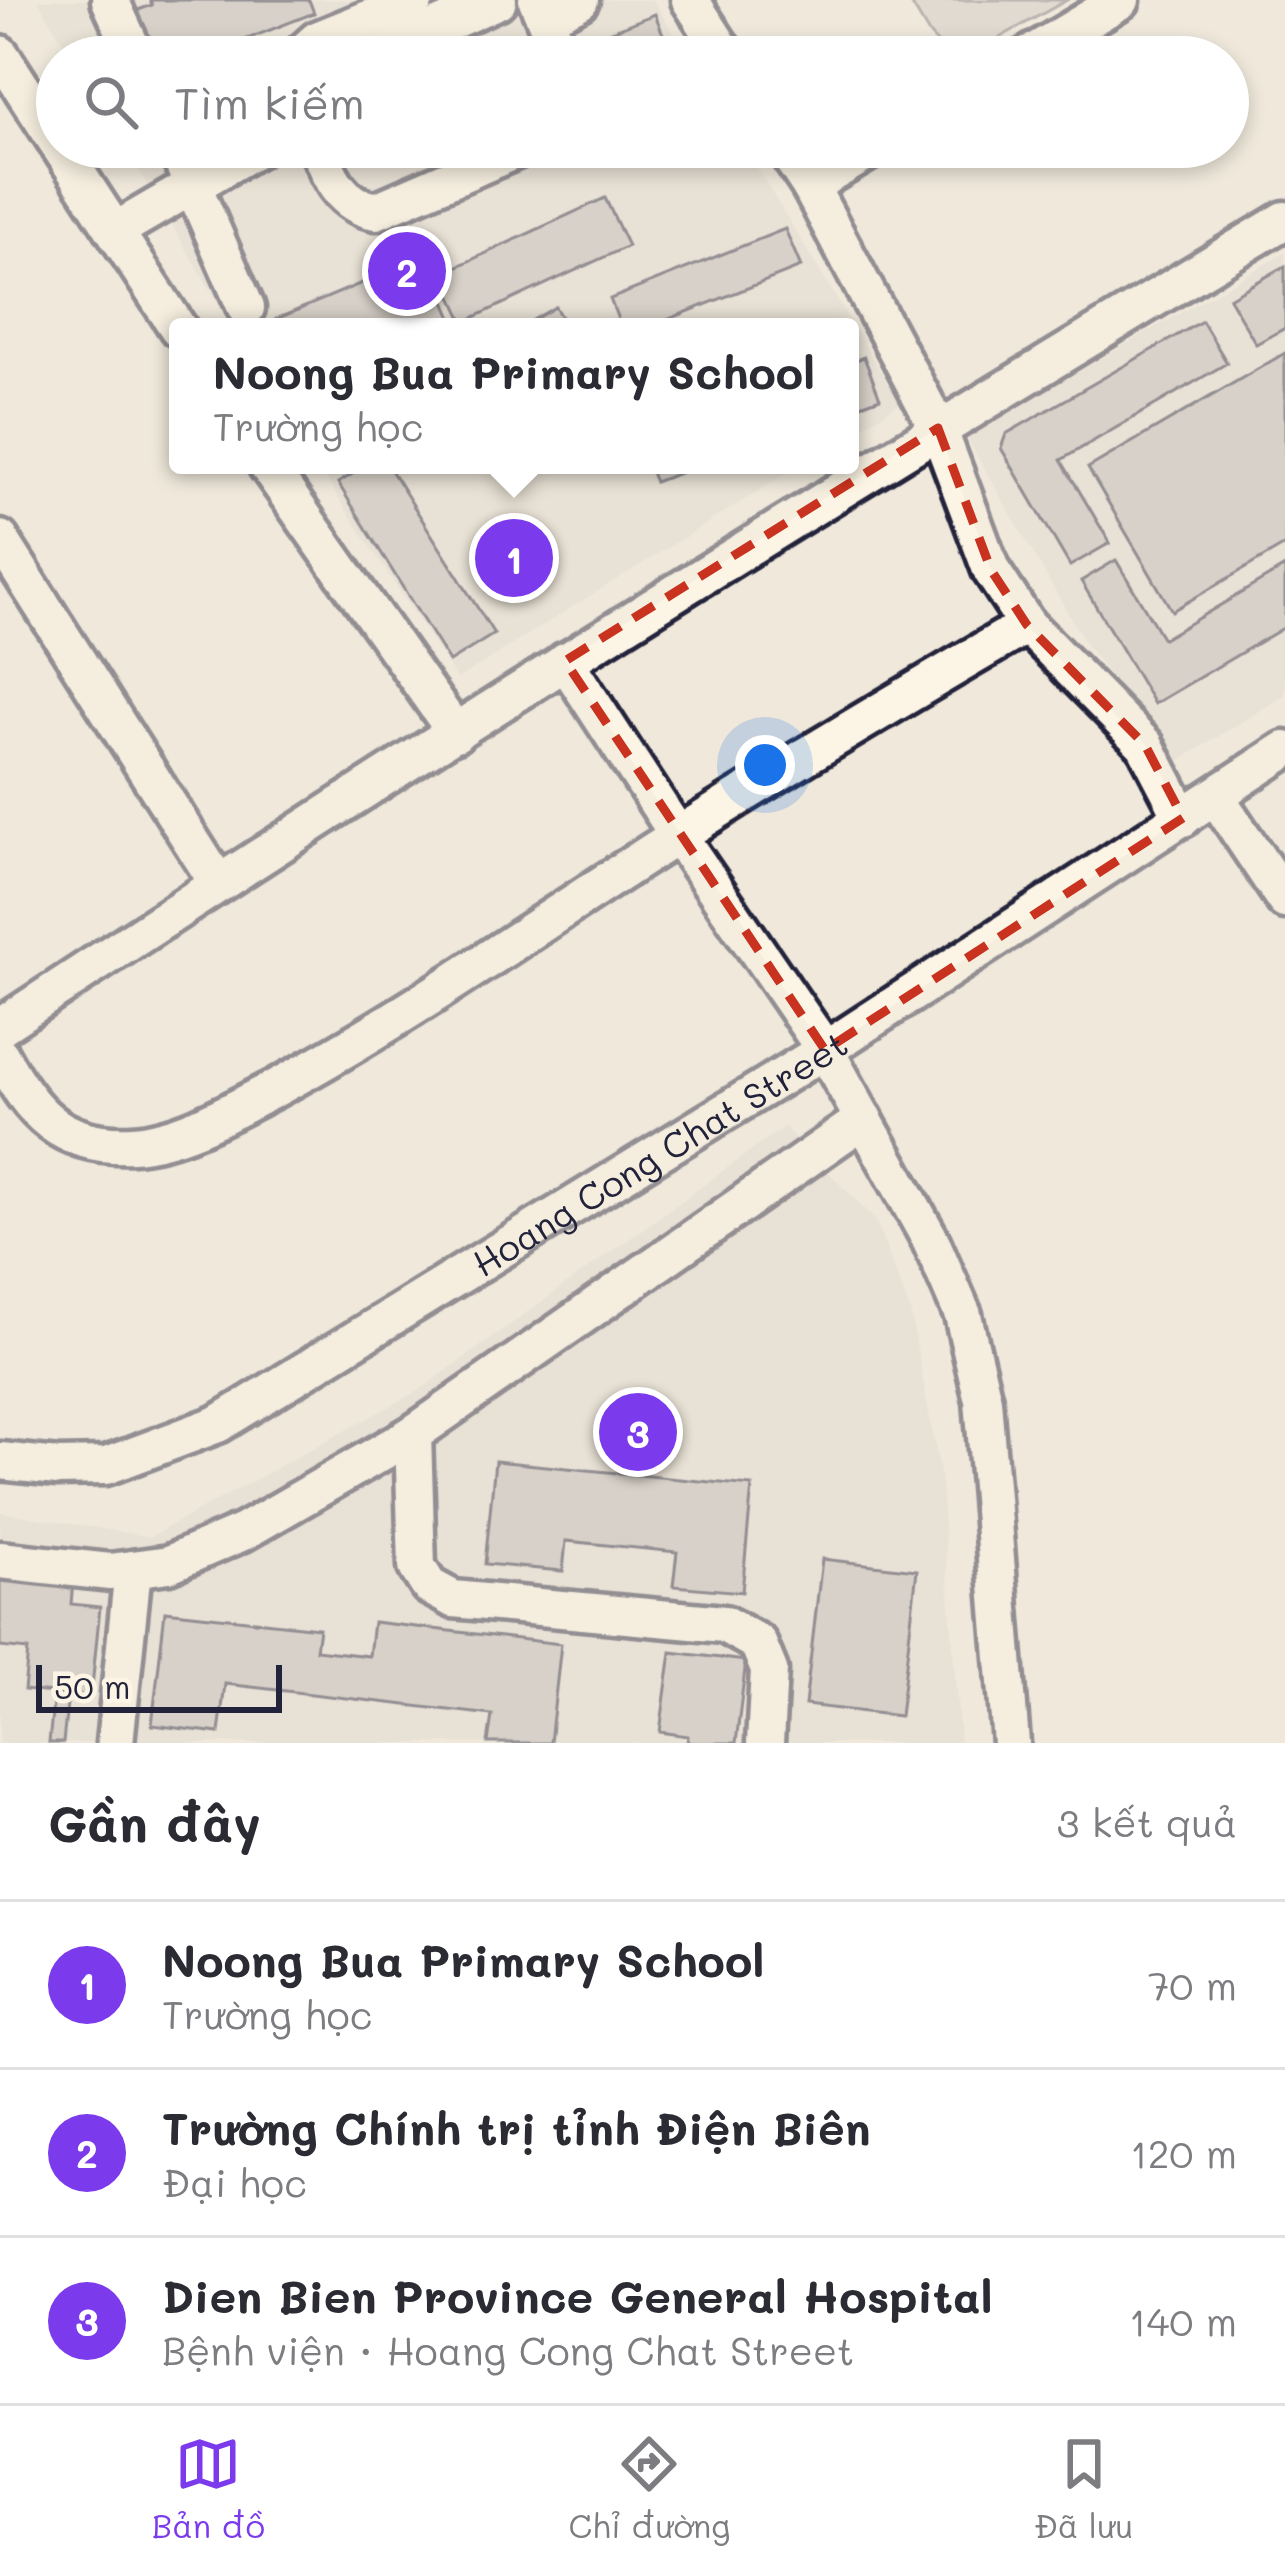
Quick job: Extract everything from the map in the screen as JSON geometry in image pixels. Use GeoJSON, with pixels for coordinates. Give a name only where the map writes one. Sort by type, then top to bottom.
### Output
{"type":"FeatureCollection","features":[{"type":"Feature","properties":{"kind":"street"},"geometry":{"type":"LineString","coordinates":[[110,0],[126,36]]}},
{"type":"Feature","properties":{"kind":"street"},"geometry":{"type":"LineString","coordinates":[[327,36],[415,0]]}},
{"type":"Feature","properties":{"kind":"street"},"geometry":{"type":"LineString","coordinates":[[418,36],[498,0]]}},
{"type":"Feature","properties":{"kind":"street"},"geometry":{"type":"LineString","coordinates":[[553,36],[542,8],[580,0]]}},
{"type":"Feature","properties":{"kind":"street"},"geometry":{"type":"LineString","coordinates":[[690,0],[713,36]]}},
{"type":"Feature","properties":{"kind":"street"},"geometry":{"type":"LineString","coordinates":[[1061,36],[1121,0]]}},
{"type":"Feature","properties":{"kind":"street"},"geometry":{"type":"LineString","coordinates":[[0,54],[36,109]]}},
{"type":"Feature","properties":{"kind":"street"},"geometry":{"type":"LineString","coordinates":[[74,168],[172,318]]}},
{"type":"Feature","properties":{"kind":"street"},"geometry":{"type":"LineString","coordinates":[[185,168],[246,308]]}},
{"type":"Feature","properties":{"kind":"street"},"geometry":{"type":"LineString","coordinates":[[115,231],[225,168]]}},
{"type":"Feature","properties":{"kind":"street"},"geometry":{"type":"LineString","coordinates":[[326,168],[331,182],[358,208],[376,211],[475,168]]}},
{"type":"Feature","properties":{"kind":"street"},"geometry":{"type":"LineString","coordinates":[[798,168],[938,428],[991,570],[1028,625],[1145,745],[1183,818]]}},
{"type":"Feature","properties":{"kind":"street"},"geometry":{"type":"LineString","coordinates":[[810,187],[841,168]]}},
{"type":"Feature","properties":{"kind":"street"},"geometry":{"type":"LineString","coordinates":[[0,1028],[565,661],[938,428],[1285,220]]}},
{"type":"Feature","properties":{"kind":"street"},"geometry":{"type":"LineString","coordinates":[[273,474],[456,733]]}},
{"type":"Feature","properties":{"kind":"street"},"geometry":{"type":"LineString","coordinates":[[0,538],[218,883]]}},
{"type":"Feature","properties":{"kind":"street"},"geometry":{"type":"LineString","coordinates":[[0,1055],[13,1110],[98,1142],[137,1144],[215,1120],[333,1057],[677,835],[1028,625]]}},
{"type":"Feature","properties":{"kind":"street"},"geometry":{"type":"LineString","coordinates":[[565,661],[825,1050],[930,1238],[962,1315],[983,1400],[1011,1743]]}},
{"type":"Feature","properties":{"kind":"street","name":"Hoang Cong Chat Street"},"geometry":{"type":"LineString","coordinates":[[0,1461],[106,1466],[218,1424],[825,1050],[1285,750]]}},
{"type":"Feature","properties":{"kind":"street"},"geometry":{"type":"LineString","coordinates":[[1216,797],[1285,899]]}},
{"type":"Feature","properties":{"kind":"street"},"geometry":{"type":"LineString","coordinates":[[0,1560],[110,1572],[133,1570],[169,1564],[243,1532],[413,1433],[864,1119]]}},
{"type":"Feature","properties":{"kind":"street"},"geometry":{"type":"LineString","coordinates":[[413,1433],[417,1567],[430,1586],[453,1599],[724,1624],[758,1643],[770,1670],[765,1743]]}},
{"type":"Feature","properties":{"kind":"street"},"geometry":{"type":"LineString","coordinates":[[115,1743],[133,1570]]}},
{"type":"Feature","properties":{"kind":"highlighted area"},"geometry":{"type":"Polygon","coordinates":[[[938,428],[991,570],[1027,625],[1145,745],[1183,818],[825,1050],[565,661],[938,428]]]}},
{"type":"Feature","properties":{"kind":"shaded area"},"geometry":{"type":"Polygon","coordinates":[[[38,0],[653,0],[675,36],[59,36],[38,0]]]}},
{"type":"Feature","properties":{"kind":"shaded area"},"geometry":{"type":"Polygon","coordinates":[[[909,0],[1067,0],[1003,36],[930,35],[909,0]]]}},
{"type":"Feature","properties":{"kind":"shaded area"},"geometry":{"type":"Polygon","coordinates":[[[138,168],[757,168],[848,318],[228,318],[138,168]]]}},
{"type":"Feature","properties":{"kind":"shaded area"},"geometry":{"type":"Polygon","coordinates":[[[1285,253],[1285,695],[1175,763],[1087,646],[966,436],[1285,253]]]}},
{"type":"Feature","properties":{"kind":"shaded area"},"geometry":{"type":"Polygon","coordinates":[[[859,336],[900,403],[859,428],[859,336]]]}},
{"type":"Feature","properties":{"kind":"shaded area"},"geometry":{"type":"Polygon","coordinates":[[[323,474],[786,474],[457,679],[323,474]]]}},
{"type":"Feature","properties":{"kind":"shaded area"},"geometry":{"type":"Polygon","coordinates":[[[784,1127],[875,1220],[910,1311],[940,1473],[960,1743],[0,1743],[0,1512],[150,1537],[420,1390],[784,1127]]]}},
{"type":"Feature","properties":{"kind":"building"},"geometry":{"type":"Polygon","coordinates":[[[150,0],[309,0],[314,13],[255,36],[136,36],[127,14],[152,5],[150,0]]]}},
{"type":"Feature","properties":{"kind":"building"},"geometry":{"type":"Polygon","coordinates":[[[655,14],[664,36],[601,36],[655,14]]]}},
{"type":"Feature","properties":{"kind":"building"},"geometry":{"type":"Polygon","coordinates":[[[605,198],[628,246],[473,318],[462,318],[441,274],[605,198]]]}},
{"type":"Feature","properties":{"kind":"building"},"geometry":{"type":"Polygon","coordinates":[[[785,229],[801,267],[672,318],[617,318],[610,299],[785,229]]]}},
{"type":"Feature","properties":{"kind":"building"},"geometry":{"type":"Polygon","coordinates":[[[426,256],[452,318],[278,318],[426,256]]]}},
{"type":"Feature","properties":{"kind":"building"},"geometry":{"type":"Polygon","coordinates":[[[1285,266],[1285,328],[1256,344],[1229,298],[1285,266]]]}},
{"type":"Feature","properties":{"kind":"building"},"geometry":{"type":"Polygon","coordinates":[[[555,307],[562,318],[536,318],[555,307]]]}},
{"type":"Feature","properties":{"kind":"building"},"geometry":{"type":"Polygon","coordinates":[[[1202,321],[1227,363],[1061,460],[1110,543],[1070,566],[1001,448],[1006,434],[1202,321]]]}},
{"type":"Feature","properties":{"kind":"building"},"geometry":{"type":"Polygon","coordinates":[[[1285,353],[1285,545],[1172,611],[1088,468],[1285,353]]]}},
{"type":"Feature","properties":{"kind":"building"},"geometry":{"type":"Polygon","coordinates":[[[864,357],[880,398],[859,406],[859,359],[864,357]]]}},
{"type":"Feature","properties":{"kind":"building"},"geometry":{"type":"Polygon","coordinates":[[[352,474],[394,474],[494,634],[449,662],[338,483],[352,474]]]}},
{"type":"Feature","properties":{"kind":"building"},"geometry":{"type":"Polygon","coordinates":[[[652,474],[677,474],[655,482],[652,474]]]}},
{"type":"Feature","properties":{"kind":"building"},"geometry":{"type":"Polygon","coordinates":[[[1116,560],[1163,639],[1285,567],[1285,627],[1154,704],[1081,581],[1116,560]]]}},
{"type":"Feature","properties":{"kind":"building"},"geometry":{"type":"Polygon","coordinates":[[[495,1461],[752,1486],[742,1592],[673,1586],[677,1552],[566,1541],[563,1571],[485,1564],[495,1461]]]}},
{"type":"Feature","properties":{"kind":"building"},"geometry":{"type":"Polygon","coordinates":[[[822,1559],[917,1570],[900,1716],[805,1705],[822,1559]]]}},
{"type":"Feature","properties":{"kind":"building"},"geometry":{"type":"Polygon","coordinates":[[[0,1574],[73,1582],[71,1604],[100,1607],[91,1697],[24,1690],[28,1650],[0,1647],[0,1574]]]}},
{"type":"Feature","properties":{"kind":"building"},"geometry":{"type":"Polygon","coordinates":[[[165,1611],[319,1628],[316,1650],[369,1656],[373,1622],[561,1644],[550,1743],[488,1743],[492,1715],[225,1684],[219,1733],[152,1725],[165,1611]]]}},
{"type":"Feature","properties":{"kind":"building"},"geometry":{"type":"Polygon","coordinates":[[[671,1652],[746,1661],[736,1743],[687,1743],[688,1736],[660,1732],[671,1652]]]}},
{"type":"Feature","properties":{"kind":"building"},"geometry":{"type":"Polygon","coordinates":[[[54,1693],[68,1695],[63,1743],[49,1743],[54,1693]]]}},
{"type":"Feature","properties":{"kind":"place","name":"Trường Chính trị tỉnh Điện Biên"},"geometry":{"type":"Point","coordinates":[407,271]}},
{"type":"Feature","properties":{"kind":"place","name":"Noong Bua Primary School"},"geometry":{"type":"Point","coordinates":[514,558]}},
{"type":"Feature","properties":{"kind":"place","name":"Dien Bien Province General Hospital"},"geometry":{"type":"Point","coordinates":[638,1432]}}]}
